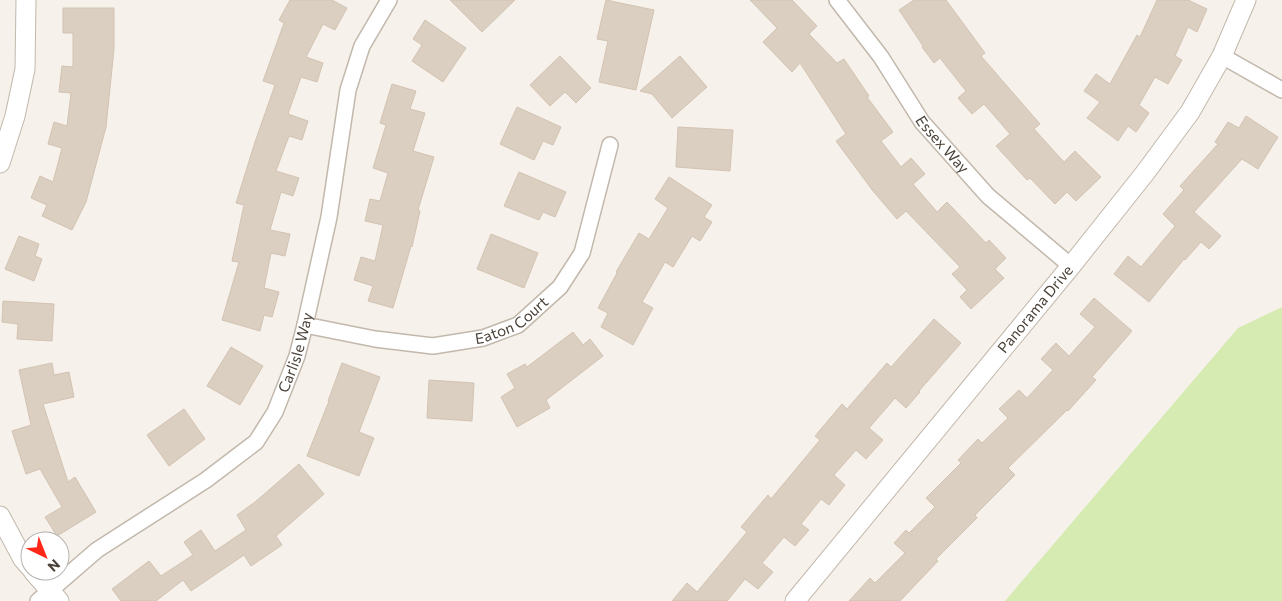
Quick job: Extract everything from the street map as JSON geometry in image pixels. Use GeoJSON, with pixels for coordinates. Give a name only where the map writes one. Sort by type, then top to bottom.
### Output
{"type":"FeatureCollection","features":[{"type":"Feature","properties":{"kind":"street"},"geometry":{"type":"LineString","coordinates":[[0,164],[15,116],[26,69],[26,0]]}},
{"type":"Feature","properties":{"kind":"street","name":"Carlisle Way"},"geometry":{"type":"LineString","coordinates":[[49,598],[97,550],[206,480],[256,442],[275,412],[297,356],[305,325],[329,217],[348,90],[362,46],[389,0]]}},
{"type":"Feature","properties":{"kind":"street","name":"Panorama Drive"},"geometry":{"type":"LineString","coordinates":[[796,601],[1146,173],[1190,112],[1222,56],[1246,0]]}},
{"type":"Feature","properties":{"kind":"street","name":"Essex Way"},"geometry":{"type":"LineString","coordinates":[[844,2],[922,122],[988,196],[1071,266]]}},
{"type":"Feature","properties":{"kind":"street"},"geometry":{"type":"LineString","coordinates":[[1222,56],[1282,90]]}},
{"type":"Feature","properties":{"kind":"street","name":"Eaton Court"},"geometry":{"type":"LineString","coordinates":[[305,325],[375,339],[433,346],[483,338],[518,325],[560,287],[582,253],[610,145]]}},
{"type":"Feature","properties":{"kind":"street"},"geometry":{"type":"LineString","coordinates":[[0,516],[20,553]]}},
{"type":"Feature","properties":{"kind":"street"},"geometry":{"type":"LineString","coordinates":[[39,581],[49,598]]}},
{"type":"Feature","properties":{"kind":"green space"},"geometry":{"type":"Polygon","coordinates":[[[1282,307],[1282,601],[1005,601],[1238,328],[1282,307]]]}},
{"type":"Feature","properties":{"kind":"building"},"geometry":{"type":"Polygon","coordinates":[[[290,0],[332,0],[347,8],[335,30],[323,24],[306,57],[323,63],[317,82],[301,77],[288,114],[308,121],[302,140],[289,136],[276,171],[299,178],[293,196],[281,192],[270,230],[290,234],[285,256],[271,253],[264,288],[279,292],[272,317],[264,315],[260,331],[222,320],[239,262],[232,261],[244,205],[236,203],[275,85],[263,81],[284,23],[279,20],[290,0]]]}},
{"type":"Feature","properties":{"kind":"building"},"geometry":{"type":"Polygon","coordinates":[[[450,0],[515,0],[482,32],[450,0]]]}},
{"type":"Feature","properties":{"kind":"building"},"geometry":{"type":"Polygon","coordinates":[[[606,0],[654,10],[636,90],[599,82],[608,41],[597,39],[606,0]]]}},
{"type":"Feature","properties":{"kind":"building"},"geometry":{"type":"Polygon","coordinates":[[[750,0],[792,0],[817,26],[809,34],[837,63],[844,59],[869,96],[867,97],[893,132],[881,141],[901,167],[911,158],[925,174],[913,184],[937,212],[947,202],[986,243],[989,240],[1006,258],[995,269],[1004,278],[971,309],[960,297],[967,290],[952,274],[960,267],[906,211],[897,219],[873,191],[836,141],[846,134],[800,63],[792,72],[763,42],[777,28],[750,0]]]}},
{"type":"Feature","properties":{"kind":"building"},"geometry":{"type":"Polygon","coordinates":[[[914,0],[946,0],[985,53],[981,56],[1040,124],[1034,129],[1064,162],[1075,151],[1101,177],[1076,201],[1067,192],[1055,204],[1030,178],[1027,180],[996,146],[1010,134],[984,104],[972,114],[958,98],[966,91],[940,58],[934,63],[899,10],[914,0]]]}},
{"type":"Feature","properties":{"kind":"building"},"geometry":{"type":"Polygon","coordinates":[[[1157,0],[1188,0],[1207,9],[1197,32],[1188,27],[1175,56],[1182,60],[1168,84],[1155,77],[1139,105],[1149,113],[1136,132],[1128,126],[1118,141],[1087,118],[1100,102],[1084,91],[1096,74],[1110,84],[1137,35],[1140,37],[1157,0]]]}},
{"type":"Feature","properties":{"kind":"building"},"geometry":{"type":"Polygon","coordinates":[[[63,8],[114,8],[114,49],[106,127],[86,202],[72,230],[42,216],[47,205],[31,198],[40,176],[53,182],[62,148],[48,144],[54,122],[67,126],[71,93],[59,92],[62,66],[73,67],[73,33],[63,33],[63,8]]]}},
{"type":"Feature","properties":{"kind":"building"},"geometry":{"type":"Polygon","coordinates":[[[425,20],[466,48],[443,82],[412,61],[422,45],[413,39],[425,20]]]}},
{"type":"Feature","properties":{"kind":"building"},"geometry":{"type":"Polygon","coordinates":[[[560,56],[591,88],[576,103],[565,92],[550,106],[530,85],[560,56]]]}},
{"type":"Feature","properties":{"kind":"building"},"geometry":{"type":"Polygon","coordinates":[[[680,56],[707,87],[672,118],[652,94],[640,91],[680,56]]]}},
{"type":"Feature","properties":{"kind":"building"},"geometry":{"type":"Polygon","coordinates":[[[392,84],[416,91],[410,109],[425,113],[413,151],[434,157],[418,210],[420,211],[412,247],[393,308],[368,301],[373,286],[354,280],[361,257],[375,261],[383,225],[365,221],[370,199],[380,201],[388,173],[373,168],[386,125],[380,123],[392,84]]]}},
{"type":"Feature","properties":{"kind":"building"},"geometry":{"type":"Polygon","coordinates":[[[517,107],[561,127],[553,145],[543,141],[534,160],[500,144],[517,107]]]}},
{"type":"Feature","properties":{"kind":"building"},"geometry":{"type":"Polygon","coordinates":[[[1246,116],[1278,137],[1258,169],[1242,159],[1194,212],[1221,236],[1209,249],[1201,242],[1184,259],[1149,302],[1114,274],[1128,256],[1141,267],[1175,226],[1163,214],[1184,190],[1180,186],[1218,144],[1215,142],[1228,122],[1239,128],[1246,116]]]}},
{"type":"Feature","properties":{"kind":"building"},"geometry":{"type":"Polygon","coordinates":[[[678,127],[733,130],[730,171],[676,167],[678,127]]]}},
{"type":"Feature","properties":{"kind":"building"},"geometry":{"type":"Polygon","coordinates":[[[519,172],[566,192],[555,217],[543,212],[539,220],[504,206],[519,172]]]}},
{"type":"Feature","properties":{"kind":"building"},"geometry":{"type":"Polygon","coordinates":[[[669,177],[712,205],[704,217],[712,222],[700,241],[692,236],[673,267],[665,262],[642,302],[653,308],[633,345],[601,327],[608,313],[598,308],[639,233],[649,239],[668,208],[655,199],[669,177]]]}},
{"type":"Feature","properties":{"kind":"building"},"geometry":{"type":"Polygon","coordinates":[[[491,234],[538,253],[524,288],[477,269],[491,234]]]}},
{"type":"Feature","properties":{"kind":"building"},"geometry":{"type":"Polygon","coordinates":[[[19,236],[39,244],[35,256],[42,259],[34,281],[5,269],[19,236]]]}},
{"type":"Feature","properties":{"kind":"building"},"geometry":{"type":"Polygon","coordinates":[[[1094,298],[1132,331],[1092,377],[1096,380],[1068,411],[1008,468],[1015,475],[975,515],[977,518],[936,559],[938,561],[900,601],[849,601],[870,578],[875,583],[905,553],[894,543],[906,530],[909,533],[935,507],[926,498],[961,463],[958,460],[978,439],[982,443],[1008,418],[999,409],[1019,390],[1027,398],[1053,370],[1041,359],[1056,343],[1069,356],[1095,327],[1080,314],[1094,298]]]}},
{"type":"Feature","properties":{"kind":"building"},"geometry":{"type":"Polygon","coordinates":[[[3,301],[54,304],[52,341],[17,339],[18,324],[2,322],[3,301]]]}},
{"type":"Feature","properties":{"kind":"building"},"geometry":{"type":"Polygon","coordinates":[[[934,319],[961,343],[906,408],[895,398],[869,428],[883,440],[866,459],[856,450],[834,475],[845,485],[829,505],[821,499],[801,524],[809,530],[795,546],[784,537],[762,563],[773,572],[758,589],[745,579],[727,601],[672,601],[687,583],[697,592],[747,532],[741,527],[768,495],[771,499],[820,440],[815,436],[842,404],[847,409],[887,363],[891,367],[934,319]]]}},
{"type":"Feature","properties":{"kind":"building"},"geometry":{"type":"Polygon","coordinates":[[[573,332],[583,345],[590,339],[603,356],[546,400],[550,408],[517,427],[501,397],[515,388],[507,374],[525,364],[527,367],[573,332]]]}},
{"type":"Feature","properties":{"kind":"building"},"geometry":{"type":"Polygon","coordinates":[[[231,347],[263,366],[240,405],[207,386],[231,347]]]}},
{"type":"Feature","properties":{"kind":"building"},"geometry":{"type":"Polygon","coordinates":[[[52,363],[54,375],[69,372],[74,397],[43,404],[68,482],[75,477],[96,512],[65,531],[54,531],[45,517],[62,507],[40,469],[26,474],[12,431],[31,425],[19,370],[52,363]]]}},
{"type":"Feature","properties":{"kind":"building"},"geometry":{"type":"Polygon","coordinates":[[[342,363],[380,377],[359,432],[374,438],[359,476],[307,456],[342,363]]]}},
{"type":"Feature","properties":{"kind":"building"},"geometry":{"type":"Polygon","coordinates":[[[429,380],[474,383],[472,421],[427,418],[429,380]]]}},
{"type":"Feature","properties":{"kind":"building"},"geometry":{"type":"Polygon","coordinates":[[[184,409],[205,439],[169,466],[147,435],[184,409]]]}},
{"type":"Feature","properties":{"kind":"building"},"geometry":{"type":"Polygon","coordinates":[[[299,464],[324,494],[276,536],[282,545],[251,566],[244,555],[191,591],[183,580],[156,601],[121,601],[112,589],[149,561],[161,576],[193,555],[184,542],[201,530],[215,551],[246,530],[237,515],[299,464]]]}}]}
